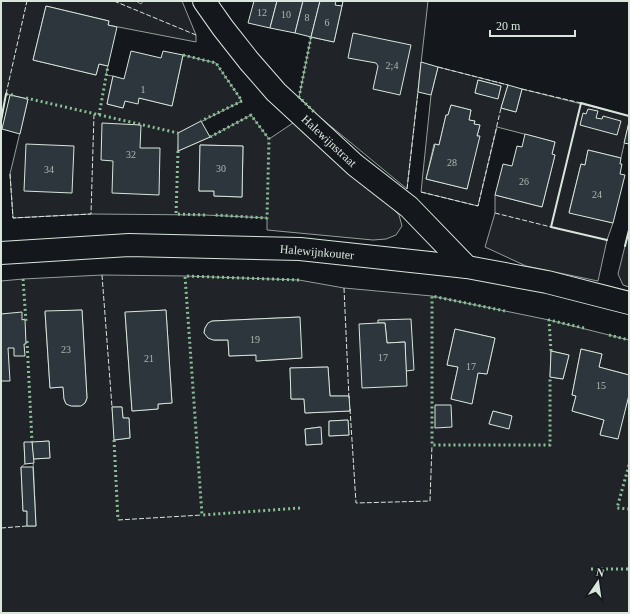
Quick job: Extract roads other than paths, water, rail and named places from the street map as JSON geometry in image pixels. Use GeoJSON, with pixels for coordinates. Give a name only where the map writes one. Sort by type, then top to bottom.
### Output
{"type":"FeatureCollection","features":[{"type":"Feature","properties":{"kind":"street","name":"Halewijnstraat"},"geometry":{"type":"LineString","coordinates":[[204,1],[244,56],[276,92],[354,165],[408,207],[467,267]]}},
{"type":"Feature","properties":{"kind":"street","name":"Halewijnkouter"},"geometry":{"type":"LineString","coordinates":[[1,253],[129,245],[300,249],[467,267],[546,282],[629,303]]}}]}
